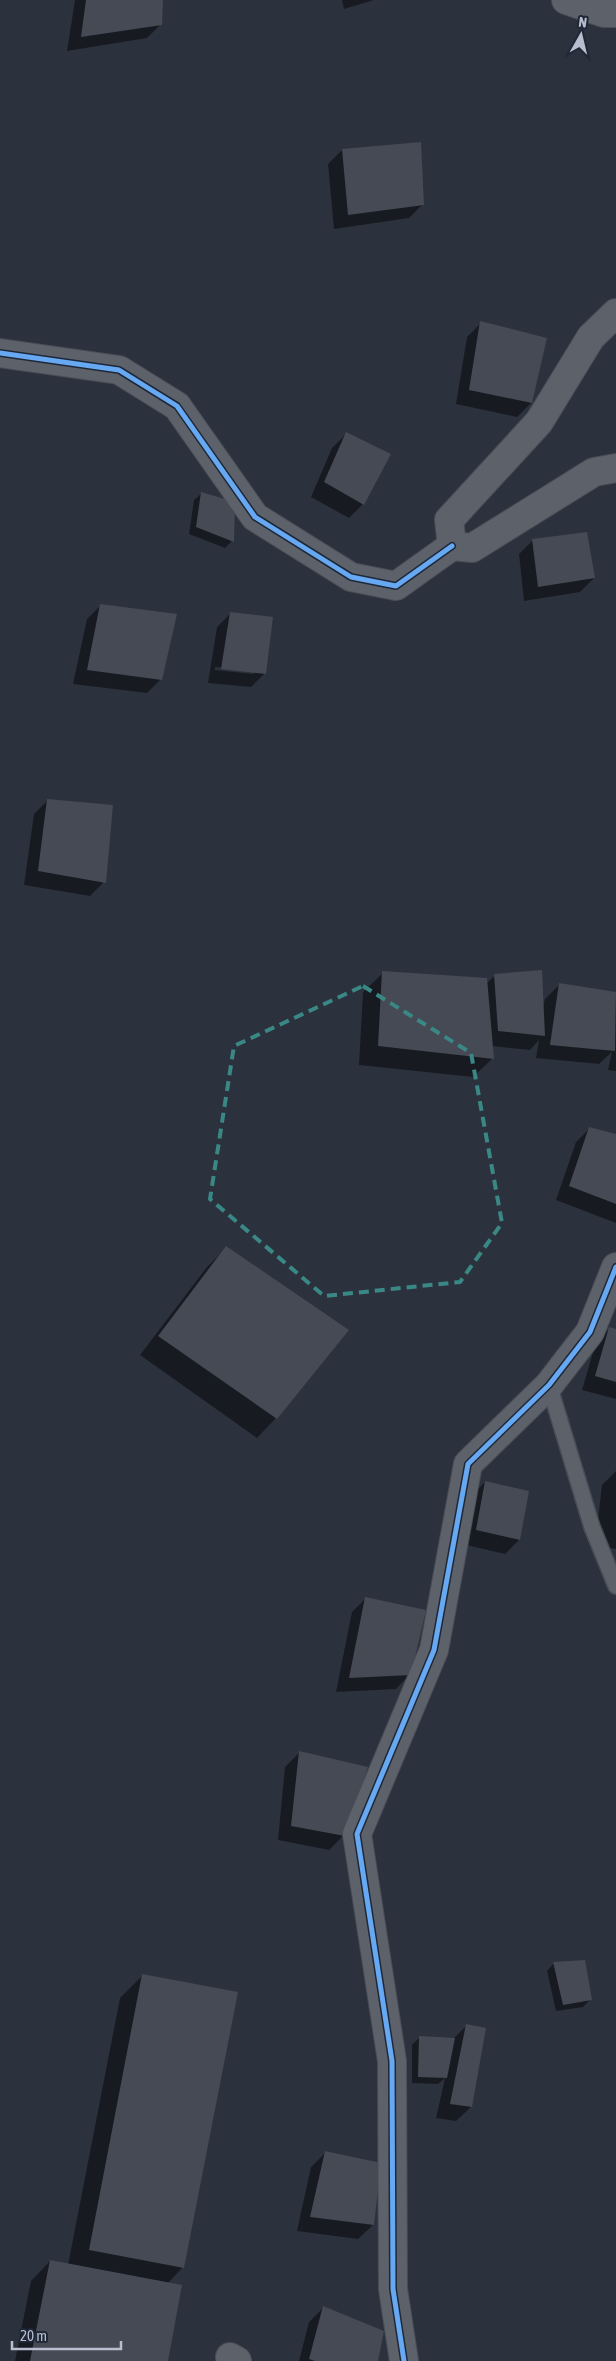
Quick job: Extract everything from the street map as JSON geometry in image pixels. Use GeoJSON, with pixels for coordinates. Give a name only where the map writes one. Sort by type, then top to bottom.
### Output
{"type":"FeatureCollection","features":[{"type":"Feature","properties":{"kind":"street"},"geometry":{"type":"LineString","coordinates":[[566,0],[604,13],[616,13]]}},
{"type":"Feature","properties":{"kind":"street"},"geometry":{"type":"LineString","coordinates":[[452,546],[449,520],[539,422],[590,337],[616,313]]}},
{"type":"Feature","properties":{"kind":"street"},"geometry":{"type":"LineString","coordinates":[[0,353],[119,370],[136,380],[177,406],[255,517],[351,577],[396,586],[452,546],[472,548],[594,472],[616,468]]}},
{"type":"Feature","properties":{"kind":"street"},"geometry":{"type":"LineString","coordinates":[[404,2361],[393,2289],[392,2061],[357,1834],[434,1650],[468,1464],[549,1385],[590,1332],[616,1267]]}},
{"type":"Feature","properties":{"kind":"lane"},"geometry":{"type":"LineString","coordinates":[[549,1385],[592,1527],[616,1586]]}},
{"type":"Feature","properties":{"kind":"highlighted area"},"geometry":{"type":"Polygon","coordinates":[[[363,986],[471,1053],[502,1223],[460,1282],[324,1296],[210,1199],[234,1046],[363,986]]]}},
{"type":"Feature","properties":{"kind":"building"},"geometry":{"type":"Polygon","coordinates":[[[86,0],[163,0],[162,25],[81,37],[86,0]]]}},
{"type":"Feature","properties":{"kind":"building"},"geometry":{"type":"Polygon","coordinates":[[[421,142],[424,205],[348,215],[342,149],[421,142]]]}},
{"type":"Feature","properties":{"kind":"building"},"geometry":{"type":"Polygon","coordinates":[[[480,321],[547,338],[532,403],[469,390],[480,321]]]}},
{"type":"Feature","properties":{"kind":"building"},"geometry":{"type":"Polygon","coordinates":[[[346,432],[391,454],[364,505],[324,482],[346,432]]]}},
{"type":"Feature","properties":{"kind":"building"},"geometry":{"type":"Polygon","coordinates":[[[201,492],[235,502],[234,542],[196,527],[201,492]]]}},
{"type":"Feature","properties":{"kind":"building"},"geometry":{"type":"Polygon","coordinates":[[[587,532],[595,578],[538,587],[532,539],[587,532]]]}},
{"type":"Feature","properties":{"kind":"building"},"geometry":{"type":"Polygon","coordinates":[[[100,604],[177,614],[162,680],[87,670],[100,604]]]}},
{"type":"Feature","properties":{"kind":"building"},"geometry":{"type":"Polygon","coordinates":[[[230,612],[273,617],[266,674],[221,669],[230,612]]]}},
{"type":"Feature","properties":{"kind":"building"},"geometry":{"type":"Polygon","coordinates":[[[47,799],[113,805],[106,883],[38,871],[47,799]]]}},
{"type":"Feature","properties":{"kind":"building"},"geometry":{"type":"Polygon","coordinates":[[[542,970],[545,1036],[498,1031],[494,974],[542,970]]]}},
{"type":"Feature","properties":{"kind":"building"},"geometry":{"type":"Polygon","coordinates":[[[382,971],[487,978],[494,1059],[378,1046],[382,971]]]}},
{"type":"Feature","properties":{"kind":"building"},"geometry":{"type":"Polygon","coordinates":[[[559,983],[616,992],[615,1051],[550,1045],[559,983]]]}},
{"type":"Feature","properties":{"kind":"building"},"geometry":{"type":"Polygon","coordinates":[[[589,1127],[616,1134],[616,1204],[569,1186],[589,1127]]]}},
{"type":"Feature","properties":{"kind":"building"},"geometry":{"type":"Polygon","coordinates":[[[226,1246],[349,1330],[277,1419],[158,1336],[226,1246]]]}},
{"type":"Feature","properties":{"kind":"building"},"geometry":{"type":"Polygon","coordinates":[[[609,1327],[616,1329],[616,1382],[595,1376],[609,1327]]]}},
{"type":"Feature","properties":{"kind":"building"},"geometry":{"type":"Polygon","coordinates":[[[485,1481],[529,1491],[520,1540],[476,1530],[485,1481]]]}},
{"type":"Feature","properties":{"kind":"building"},"geometry":{"type":"Polygon","coordinates":[[[365,1597],[426,1610],[411,1675],[349,1678],[365,1597]]]}},
{"type":"Feature","properties":{"kind":"building"},"geometry":{"type":"Polygon","coordinates":[[[299,1751],[368,1767],[345,1836],[291,1826],[299,1751]]]}},
{"type":"Feature","properties":{"kind":"building"},"geometry":{"type":"Polygon","coordinates":[[[585,1960],[592,2000],[563,2005],[553,1962],[585,1960]]]}},
{"type":"Feature","properties":{"kind":"building"},"geometry":{"type":"Polygon","coordinates":[[[142,1974],[238,1992],[184,2268],[89,2250],[142,1974]]]}},
{"type":"Feature","properties":{"kind":"building"},"geometry":{"type":"Polygon","coordinates":[[[466,2024],[486,2028],[472,2107],[450,2104],[466,2024]]]}},
{"type":"Feature","properties":{"kind":"building"},"geometry":{"type":"Polygon","coordinates":[[[419,2036],[455,2038],[447,2078],[418,2077],[419,2036]]]}},
{"type":"Feature","properties":{"kind":"building"},"geometry":{"type":"Polygon","coordinates":[[[325,2151],[381,2163],[374,2225],[310,2217],[325,2151]]]}},
{"type":"Feature","properties":{"kind":"building"},"geometry":{"type":"Polygon","coordinates":[[[50,2260],[182,2285],[168,2361],[30,2361],[50,2260]]]}},
{"type":"Feature","properties":{"kind":"building"},"geometry":{"type":"Polygon","coordinates":[[[323,2306],[384,2331],[378,2361],[315,2361],[309,2359],[323,2306]]]}},
{"type":"Feature","properties":{"kind":"cycle path"},"geometry":{"type":"LineString","coordinates":[[0,353],[119,370],[177,406],[255,517],[351,577],[396,586],[452,546]]}},
{"type":"Feature","properties":{"kind":"cycle path"},"geometry":{"type":"LineString","coordinates":[[404,2361],[393,2289],[392,2061],[357,1834],[434,1650],[468,1464],[549,1385],[590,1332],[616,1267]]}}]}
